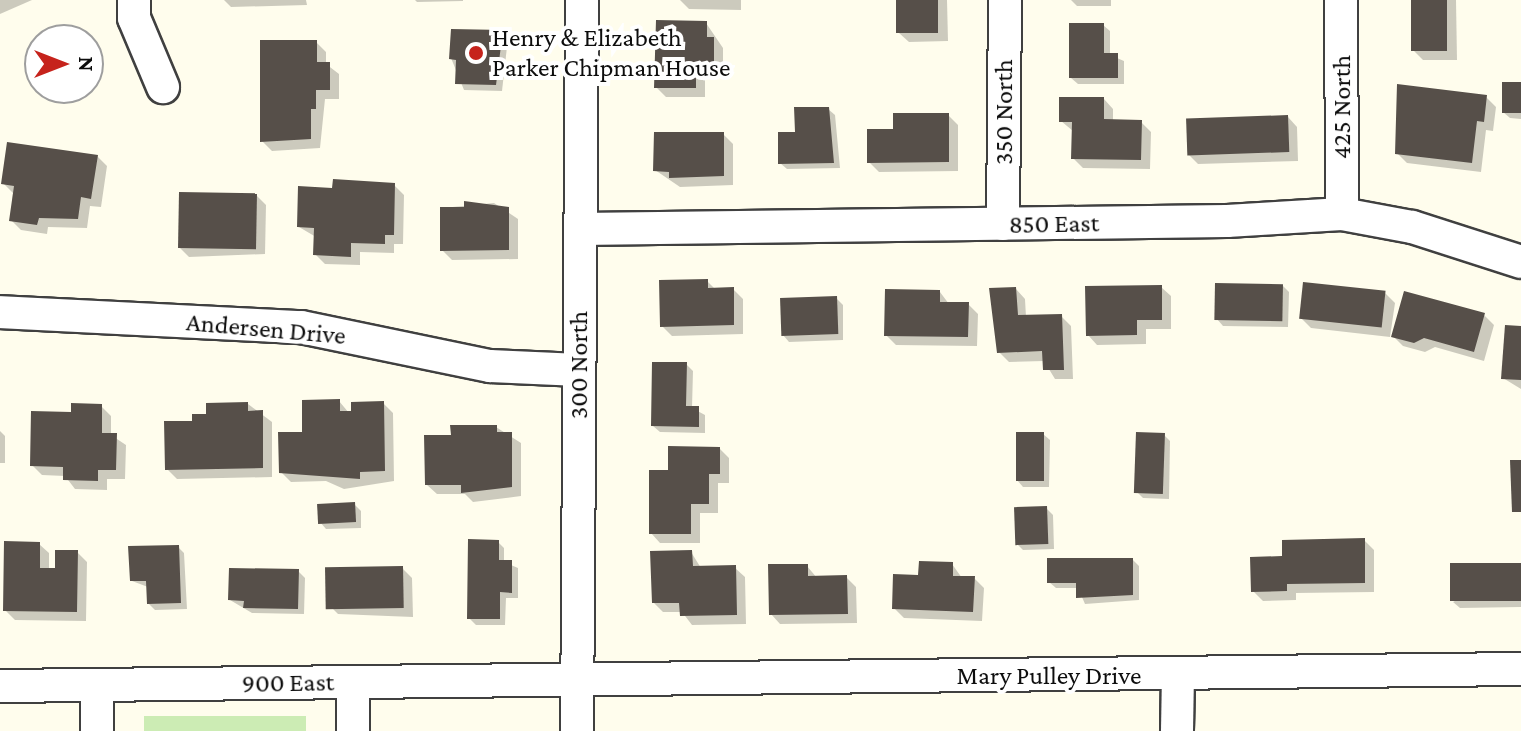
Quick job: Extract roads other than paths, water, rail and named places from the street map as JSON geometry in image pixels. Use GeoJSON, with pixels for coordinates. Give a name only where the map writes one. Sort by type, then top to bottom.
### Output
{"type":"FeatureCollection","features":[{"type":"Feature","properties":{"kind":"street"},"geometry":{"type":"LineString","coordinates":[[134,0],[134,18],[163,87]]}},
{"type":"Feature","properties":{"kind":"street","name":"300 North"},"geometry":{"type":"LineString","coordinates":[[577,731],[582,0]]}},
{"type":"Feature","properties":{"kind":"street","name":"350 North"},"geometry":{"type":"LineString","coordinates":[[1003,224],[1005,0]]}},
{"type":"Feature","properties":{"kind":"street","name":"425 North"},"geometry":{"type":"LineString","coordinates":[[1341,0],[1342,214]]}},
{"type":"Feature","properties":{"kind":"street","name":"850 East"},"geometry":{"type":"LineString","coordinates":[[580,229],[1003,224],[1342,214],[1412,227],[1521,262]]}},
{"type":"Feature","properties":{"kind":"street","name":"Andersen Drive"},"geometry":{"type":"LineString","coordinates":[[0,312],[301,327],[474,363],[579,370]]}},
{"type":"Feature","properties":{"kind":"street","name":"Mary Pulley Drive"},"geometry":{"type":"LineString","coordinates":[[577,679],[1521,669]]}},
{"type":"Feature","properties":{"kind":"street"},"geometry":{"type":"LineString","coordinates":[[1177,731],[1178,675]]}},
{"type":"Feature","properties":{"kind":"street","name":"900 East"},"geometry":{"type":"LineString","coordinates":[[0,686],[577,679]]}},
{"type":"Feature","properties":{"kind":"street"},"geometry":{"type":"LineString","coordinates":[[353,682],[353,731]]}},
{"type":"Feature","properties":{"kind":"street"},"geometry":{"type":"LineString","coordinates":[[97,685],[97,731]]}},
{"type":"Feature","properties":{"kind":"place","name":"Henry & Elizabeth Parker Chipman House"},"geometry":{"type":"Point","coordinates":[476,53]}}]}
